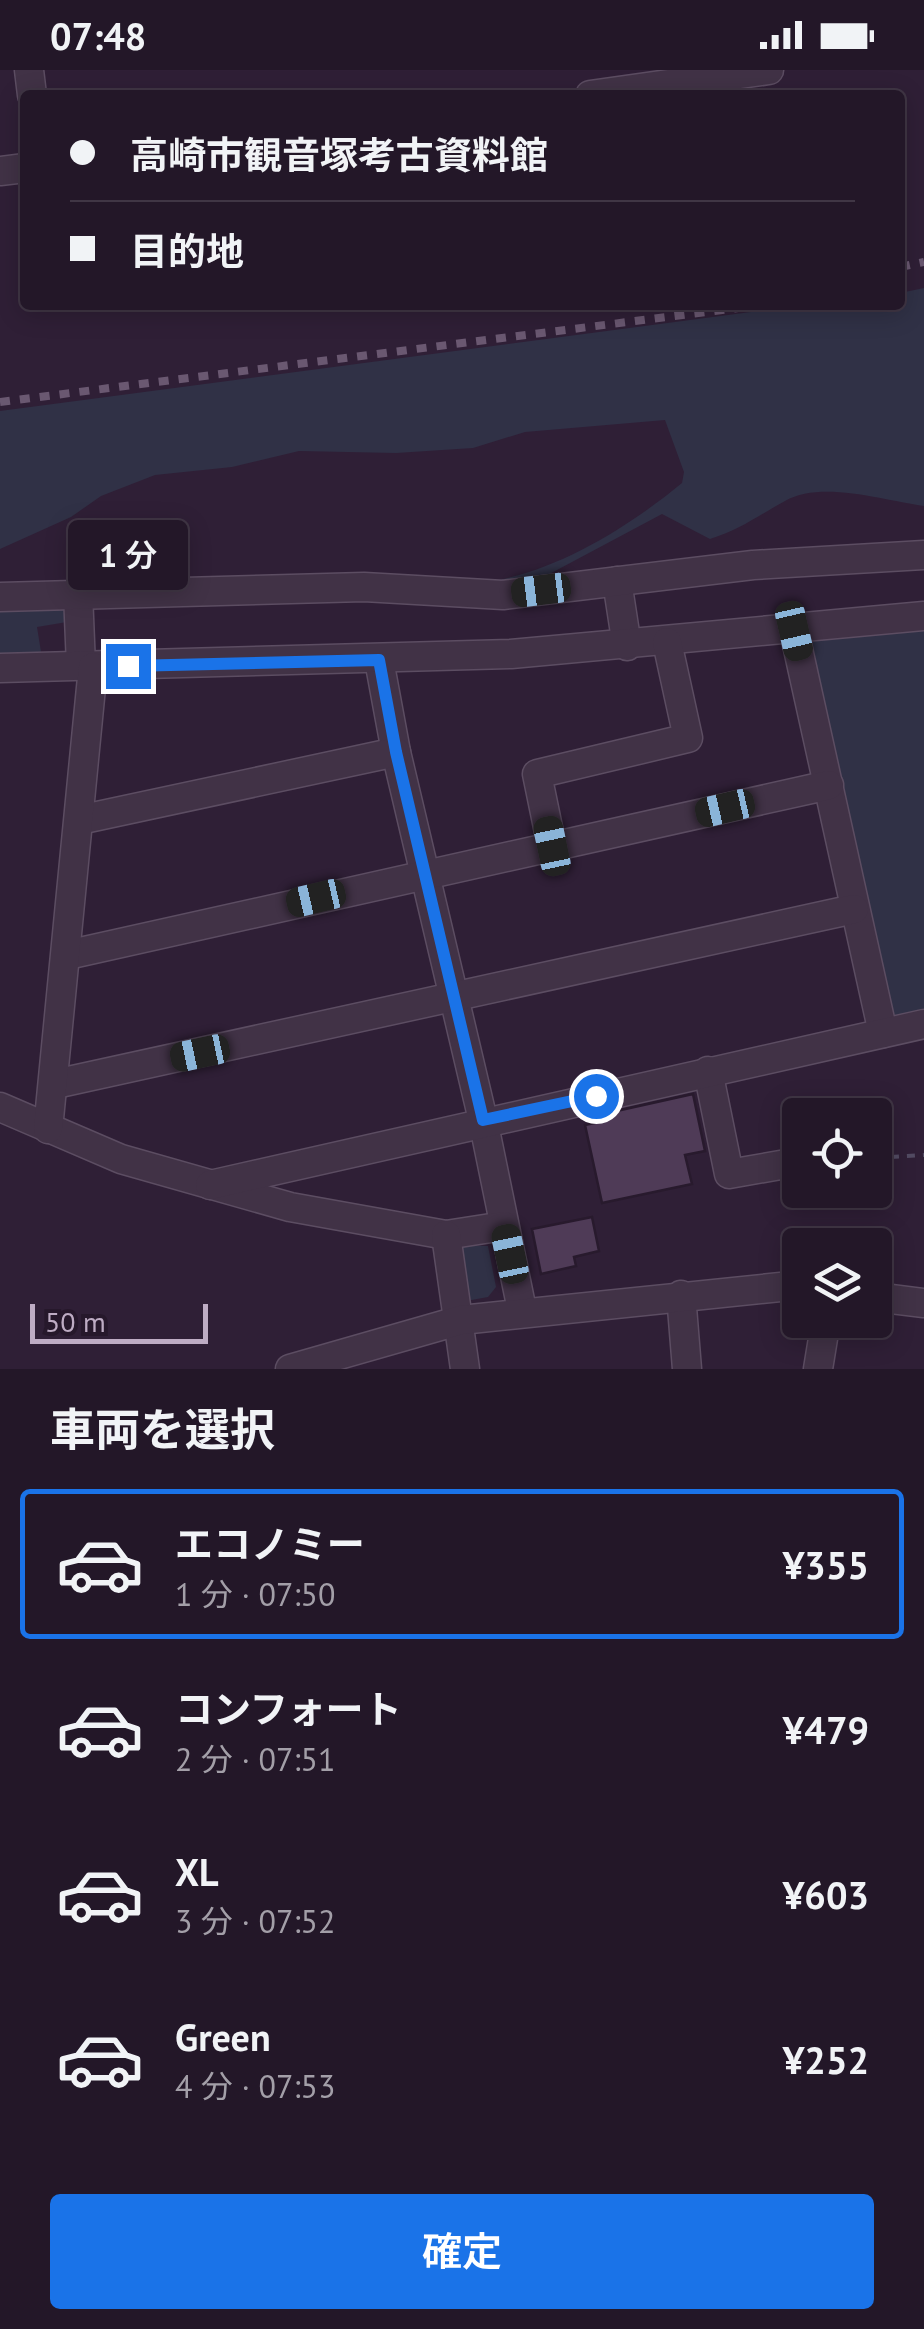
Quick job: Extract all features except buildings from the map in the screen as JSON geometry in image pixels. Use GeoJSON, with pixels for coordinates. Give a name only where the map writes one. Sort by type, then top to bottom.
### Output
{"type":"FeatureCollection","features":[{"type":"Feature","properties":{"kind":"street"},"geometry":{"type":"LineString","coordinates":[[625,90],[757,71]]}},
{"type":"Feature","properties":{"kind":"street"},"geometry":{"type":"LineString","coordinates":[[0,596],[364,587],[503,595],[753,565],[924,555]]}},
{"type":"Feature","properties":{"kind":"street"},"geometry":{"type":"LineString","coordinates":[[616,581],[627,646]]}},
{"type":"Feature","properties":{"kind":"street"},"geometry":{"type":"LineString","coordinates":[[48,1129],[79,820],[87,667],[78,593]]}},
{"type":"Feature","properties":{"kind":"street"},"geometry":{"type":"LineString","coordinates":[[0,668],[379,660],[627,646],[924,616]]}},
{"type":"Feature","properties":{"kind":"street"},"geometry":{"type":"LineString","coordinates":[[794,631],[883,1032]]}},
{"type":"Feature","properties":{"kind":"street"},"geometry":{"type":"LineString","coordinates":[[552,846],[537,774],[688,738],[667,642]]}},
{"type":"Feature","properties":{"kind":"street"},"geometry":{"type":"LineString","coordinates":[[379,660],[396,752],[483,1120],[522,1310]]}},
{"type":"Feature","properties":{"kind":"street"},"geometry":{"type":"LineString","coordinates":[[79,820],[396,752]]}},
{"type":"Feature","properties":{"kind":"street"},"geometry":{"type":"LineString","coordinates":[[67,955],[829,785]]}},
{"type":"Feature","properties":{"kind":"street"},"geometry":{"type":"LineString","coordinates":[[54,1084],[854,908]]}},
{"type":"Feature","properties":{"kind":"street"},"geometry":{"type":"LineString","coordinates":[[210,1184],[924,1024]]}},
{"type":"Feature","properties":{"kind":"street"},"geometry":{"type":"LineString","coordinates":[[708,1072],[729,1174],[782,1165]]}},
{"type":"Feature","properties":{"kind":"street"},"geometry":{"type":"LineString","coordinates":[[0,1107],[121,1159],[290,1206],[446,1235],[504,1226]]}},
{"type":"Feature","properties":{"kind":"street"},"geometry":{"type":"LineString","coordinates":[[446,1235],[466,1369]]}},
{"type":"Feature","properties":{"kind":"street"},"geometry":{"type":"LineString","coordinates":[[290,1369],[461,1320],[522,1310],[782,1287]]}},
{"type":"Feature","properties":{"kind":"street"},"geometry":{"type":"LineString","coordinates":[[681,1296],[687,1369]]}},
{"type":"Feature","properties":{"kind":"street"},"geometry":{"type":"LineString","coordinates":[[892,1299],[924,1303]]}},
{"type":"Feature","properties":{"kind":"street"},"geometry":{"type":"LineString","coordinates":[[818,1369],[823,1338]]}},
{"type":"Feature","properties":{"kind":"path"},"geometry":{"type":"LineString","coordinates":[[892,1157],[924,1155]]}},
{"type":"Feature","properties":{"kind":"shaded area"},"geometry":{"type":"Polygon","coordinates":[[[924,288],[924,506],[817,492],[785,501],[710,539],[662,514],[542,578],[516,587],[481,583],[561,560],[637,517],[682,483],[684,472],[665,420],[525,432],[473,448],[396,453],[299,451],[232,467],[155,475],[101,496],[71,517],[0,549],[0,411],[765,310],[905,310],[905,292],[924,288]]]}},
{"type":"Feature","properties":{"kind":"shaded area"},"geometry":{"type":"Polygon","coordinates":[[[62,599],[73,621],[37,627],[42,658],[0,659],[0,603],[62,599]]]}},
{"type":"Feature","properties":{"kind":"shaded area"},"geometry":{"type":"Polygon","coordinates":[[[924,626],[924,1017],[908,1021],[884,1010],[808,648],[818,636],[924,626]]]}},
{"type":"Feature","properties":{"kind":"shaded area"},"geometry":{"type":"Polygon","coordinates":[[[462,1245],[488,1246],[496,1287],[488,1297],[466,1301],[462,1245]]]}},
{"type":"Feature","properties":{"kind":"railway"},"geometry":{"type":"LineString","coordinates":[[905,266],[924,262]]}},
{"type":"Feature","properties":{"kind":"railway"},"geometry":{"type":"LineString","coordinates":[[0,402],[722,310]]}},
{"type":"Feature","properties":{"kind":"route"},"geometry":{"type":"LineString","coordinates":[[128,666],[379,660],[396,752],[483,1120],[596,1096]]}}]}
